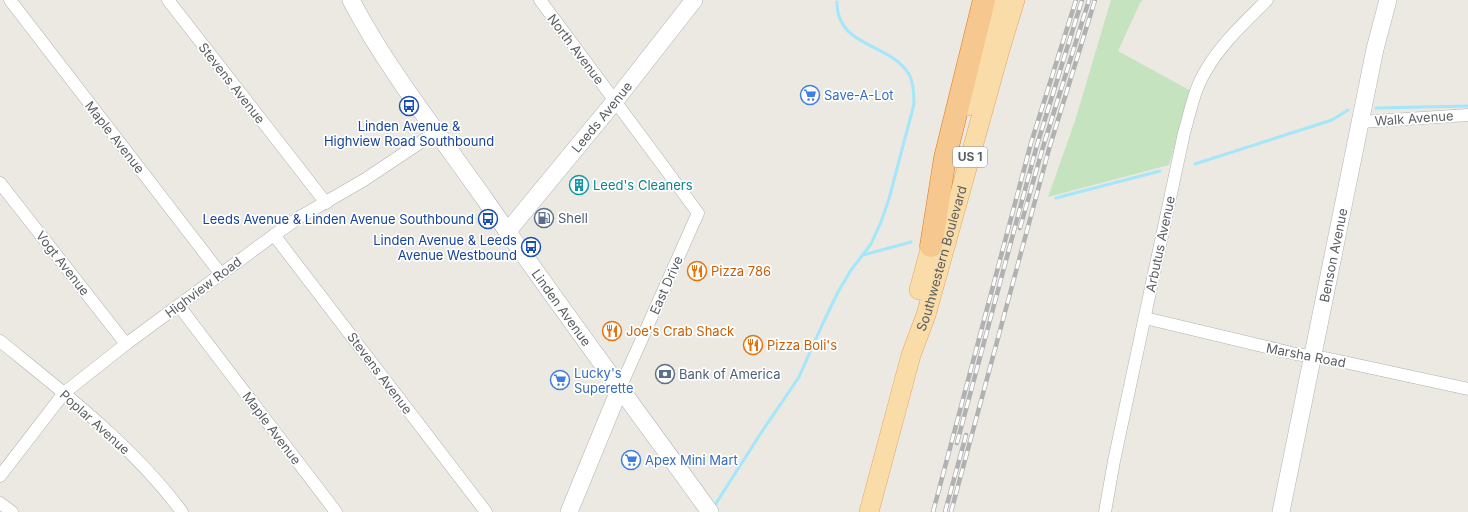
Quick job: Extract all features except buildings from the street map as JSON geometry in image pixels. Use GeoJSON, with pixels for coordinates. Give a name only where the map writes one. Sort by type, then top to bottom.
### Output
{"type":"FeatureCollection","features":[{"type":"Feature","properties":{"kind":"highway"},"geometry":{"type":"LineString","coordinates":[[931,246],[945,158],[984,0]]}},
{"type":"Feature","properties":{"kind":"main road","name":"Southwestern Boulevard"},"geometry":{"type":"LineString","coordinates":[[911,355],[916,303],[962,128],[998,0]]}},
{"type":"Feature","properties":{"kind":"main road","name":"Southwestern Boulevard"},"geometry":{"type":"LineString","coordinates":[[869,512],[911,355],[926,315],[1001,46],[1016,0]]}},
{"type":"Feature","properties":{"kind":"street"},"geometry":{"type":"LineString","coordinates":[[0,6],[8,0]]}},
{"type":"Feature","properties":{"kind":"street","name":"Maple Avenue"},"geometry":{"type":"LineString","coordinates":[[8,0],[220,273]]}},
{"type":"Feature","properties":{"kind":"street","name":"Stevens Avenue"},"geometry":{"type":"LineString","coordinates":[[168,0],[326,203]]}},
{"type":"Feature","properties":{"kind":"street","name":"Linden Avenue"},"geometry":{"type":"LineString","coordinates":[[350,0],[378,48],[436,132],[707,507]]}},
{"type":"Feature","properties":{"kind":"street","name":"North Avenue"},"geometry":{"type":"LineString","coordinates":[[540,0],[698,213]]}},
{"type":"Feature","properties":{"kind":"street","name":"Leeds Avenue"},"geometry":{"type":"LineString","coordinates":[[507,232],[615,101],[694,0]]}},
{"type":"Feature","properties":{"kind":"street","name":"Arbutus Avenue"},"geometry":{"type":"LineString","coordinates":[[1105,512],[1144,318],[1184,133],[1200,82],[1219,52],[1267,0]]}},
{"type":"Feature","properties":{"kind":"street","name":"Benson Avenue"},"geometry":{"type":"LineString","coordinates":[[1281,512],[1375,49],[1388,0]]}},
{"type":"Feature","properties":{"kind":"street","name":"Walk Avenue"},"geometry":{"type":"LineString","coordinates":[[1360,122],[1468,115]]}},
{"type":"Feature","properties":{"kind":"street","name":"Highview Road"},"geometry":{"type":"LineString","coordinates":[[0,476],[64,393],[126,344],[274,234],[364,180],[436,132]]}},
{"type":"Feature","properties":{"kind":"street","name":"Vogt Avenue"},"geometry":{"type":"LineString","coordinates":[[0,182],[126,344]]}},
{"type":"Feature","properties":{"kind":"street","name":"East Drive"},"geometry":{"type":"LineString","coordinates":[[569,512],[620,388],[698,213]]}},
{"type":"Feature","properties":{"kind":"street","name":"Stevens Avenue"},"geometry":{"type":"LineString","coordinates":[[274,234],[486,512]]}},
{"type":"Feature","properties":{"kind":"street","name":"Maple Avenue"},"geometry":{"type":"LineString","coordinates":[[179,306],[336,512]]}},
{"type":"Feature","properties":{"kind":"street","name":"Marsha Road"},"geometry":{"type":"LineString","coordinates":[[1144,318],[1312,357],[1468,389]]}},
{"type":"Feature","properties":{"kind":"street","name":"Poplar Avenue"},"geometry":{"type":"LineString","coordinates":[[0,341],[64,393],[109,433],[150,474],[182,512]]}},
{"type":"Feature","properties":{"kind":"street"},"geometry":{"type":"LineString","coordinates":[[0,503],[12,512]]}},
{"type":"Feature","properties":{"kind":"green space"},"geometry":{"type":"Polygon","coordinates":[[[1111,0],[1143,0],[1140,3],[1118,51],[1191,91],[1169,165],[1048,197],[1075,121],[1111,0]]]}},
{"type":"Feature","properties":{"kind":"waterway"},"geometry":{"type":"LineString","coordinates":[[713,508],[799,377],[838,292],[851,270],[871,244],[889,199],[914,104],[914,90],[911,79],[902,65],[891,57],[855,37],[846,28],[839,17],[837,2]]}},
{"type":"Feature","properties":{"kind":"waterway"},"geometry":{"type":"LineString","coordinates":[[1376,108],[1468,106]]}},
{"type":"Feature","properties":{"kind":"waterway"},"geometry":{"type":"LineString","coordinates":[[1195,164],[1332,120],[1348,110]]}},
{"type":"Feature","properties":{"kind":"waterway"},"geometry":{"type":"LineString","coordinates":[[1056,198],[1160,171]]}},
{"type":"Feature","properties":{"kind":"waterway"},"geometry":{"type":"LineString","coordinates":[[863,255],[911,242]]}},
{"type":"Feature","properties":{"kind":"railway"},"geometry":{"type":"LineString","coordinates":[[933,512],[1031,143],[1076,0]]}},
{"type":"Feature","properties":{"kind":"railway"},"geometry":{"type":"LineString","coordinates":[[957,443],[1037,145],[1082,0]]}},
{"type":"Feature","properties":{"kind":"railway"},"geometry":{"type":"LineString","coordinates":[[1020,228],[1043,147],[1089,0]]}},
{"type":"Feature","properties":{"kind":"railway"},"geometry":{"type":"LineString","coordinates":[[951,512],[1049,149],[1095,0]]}},
{"type":"Feature","properties":{"kind":"railway"},"geometry":{"type":"LineString","coordinates":[[945,512],[966,435]]}},
{"type":"Feature","properties":{"kind":"place","name":"Save-A-Lot"},"geometry":{"type":"Point","coordinates":[810,95]}},
{"type":"Feature","properties":{"kind":"place","name":"Linden Avenue & Highview Road Southbound"},"geometry":{"type":"Point","coordinates":[409,106]}},
{"type":"Feature","properties":{"kind":"place","name":"Leed's Cleaners"},"geometry":{"type":"Point","coordinates":[579,185]}},
{"type":"Feature","properties":{"kind":"place","name":"Shell"},"geometry":{"type":"Point","coordinates":[544,218]}},
{"type":"Feature","properties":{"kind":"place","name":"Leeds Avenue & Linden Avenue Southbound"},"geometry":{"type":"Point","coordinates":[488,219]}},
{"type":"Feature","properties":{"kind":"place","name":"Linden Avenue & Leeds Avenue Westbound"},"geometry":{"type":"Point","coordinates":[531,247]}},
{"type":"Feature","properties":{"kind":"place","name":"Pizza 786"},"geometry":{"type":"Point","coordinates":[697,271]}},
{"type":"Feature","properties":{"kind":"place","name":"Joe's Crab Shack"},"geometry":{"type":"Point","coordinates":[612,331]}},
{"type":"Feature","properties":{"kind":"place","name":"Pizza Boli's"},"geometry":{"type":"Point","coordinates":[753,345]}},
{"type":"Feature","properties":{"kind":"place","name":"Bank of America"},"geometry":{"type":"Point","coordinates":[665,374]}},
{"type":"Feature","properties":{"kind":"place","name":"Lucky's Superette"},"geometry":{"type":"Point","coordinates":[560,380]}},
{"type":"Feature","properties":{"kind":"place","name":"Apex Mini Mart"},"geometry":{"type":"Point","coordinates":[631,460]}}]}
